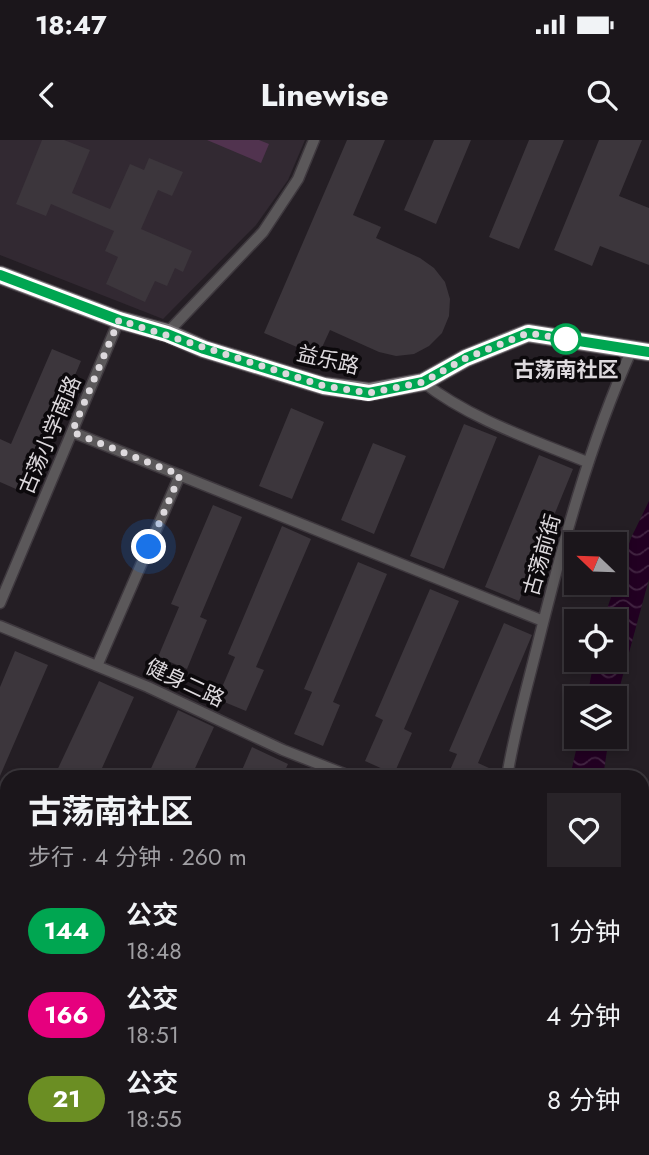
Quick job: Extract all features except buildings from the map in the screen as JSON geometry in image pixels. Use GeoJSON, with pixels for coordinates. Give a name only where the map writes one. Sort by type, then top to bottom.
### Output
{"type":"FeatureCollection","features":[{"type":"Feature","properties":{"kind":"street","name":"益乐路"},"geometry":{"type":"LineString","coordinates":[[0,275],[204,349],[324,386],[369,393],[423,382],[466,358],[528,333],[641,350]]}},
{"type":"Feature","properties":{"kind":"lane"},"geometry":{"type":"LineString","coordinates":[[167,334],[263,232],[298,179],[314,140]]}},
{"type":"Feature","properties":{"kind":"lane","name":"古荡小学南路"},"geometry":{"type":"LineString","coordinates":[[0,603],[119,320]]}},
{"type":"Feature","properties":{"kind":"lane","name":"古荡前街"},"geometry":{"type":"LineString","coordinates":[[508,770],[512,741],[587,462],[641,350]]}},
{"type":"Feature","properties":{"kind":"lane"},"geometry":{"type":"LineString","coordinates":[[423,382],[439,395],[493,422],[587,462]]}},
{"type":"Feature","properties":{"kind":"lane"},"geometry":{"type":"LineString","coordinates":[[72,432],[543,621]]}},
{"type":"Feature","properties":{"kind":"lane"},"geometry":{"type":"LineString","coordinates":[[97,666],[180,475]]}},
{"type":"Feature","properties":{"kind":"lane","name":"健身二路"},"geometry":{"type":"LineString","coordinates":[[0,626],[148,687],[283,750],[334,770]]}},
{"type":"Feature","properties":{"kind":"shaded area"},"geometry":{"type":"Polygon","coordinates":[[[0,140],[305,140],[288,180],[256,225],[163,319],[0,255],[0,140]]]}},
{"type":"Feature","properties":{"kind":"shaded area"},"geometry":{"type":"Polygon","coordinates":[[[207,140],[259,140],[269,144],[261,163],[207,140]]]}},
{"type":"Feature","properties":{"kind":"water"},"geometry":{"type":"Polygon","coordinates":[[[649,501],[649,579],[627,660],[627,609],[607,609],[612,595],[627,595],[627,550],[649,501]]]}},
{"type":"Feature","properties":{"kind":"water"},"geometry":{"type":"Polygon","coordinates":[[[592,672],[624,672],[620,686],[589,686],[592,672]]]}},
{"type":"Feature","properties":{"kind":"water"},"geometry":{"type":"Polygon","coordinates":[[[576,749],[607,749],[604,770],[572,770],[576,749]]]}},
{"type":"Feature","properties":{"kind":"bus line","name":"144"},"geometry":{"type":"LineString","coordinates":[[0,275],[204,349],[324,386],[369,393],[423,382],[466,358],[528,333],[649,352]]}},
{"type":"Feature","properties":{"kind":"place","name":"古荡南社区"},"geometry":{"type":"Point","coordinates":[566,339]}},
{"type":"Feature","properties":{"kind":"route"},"geometry":{"type":"LineString","coordinates":[[149,547],[180,475],[72,432],[119,320],[324,386],[369,393],[423,382],[466,358],[528,333],[566,339]]}}]}
